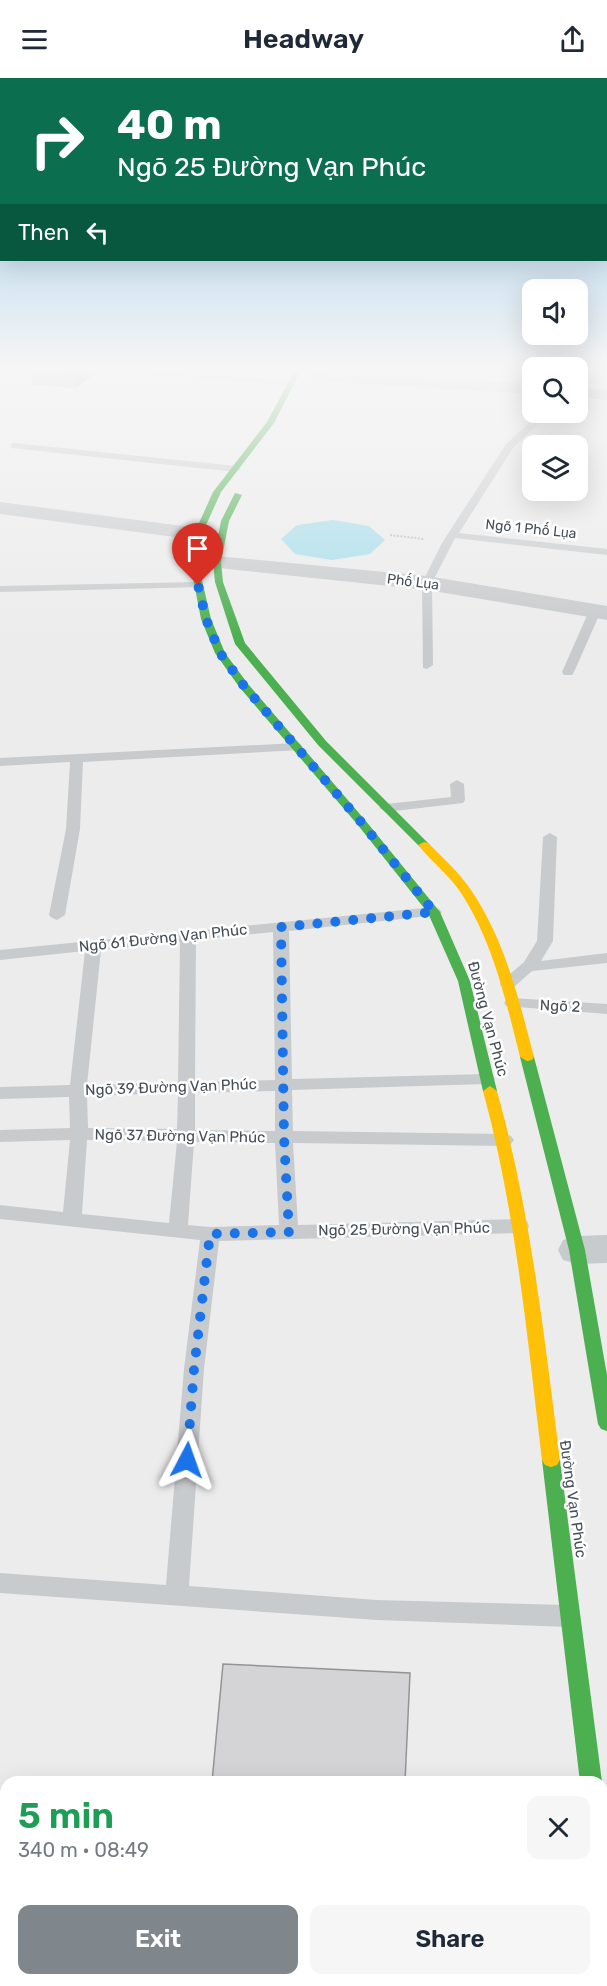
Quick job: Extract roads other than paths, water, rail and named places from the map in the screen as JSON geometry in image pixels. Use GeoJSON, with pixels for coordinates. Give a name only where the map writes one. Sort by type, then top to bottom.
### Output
{"type":"FeatureCollection","features":[{"type":"Feature","properties":{"kind":"main road","name":"Đường Vạn Phúc"},"geometry":{"type":"LineString","coordinates":[[250,461],[225,521],[217,562],[219,582],[240,644],[322,743],[451,872],[480,915],[508,984],[526,1075],[592,1249],[607,1424]]}},
{"type":"Feature","properties":{"kind":"main road","name":"Đường Vạn Phúc"},"geometry":{"type":"LineString","coordinates":[[242,475],[218,492],[198,534],[194,563],[206,619],[220,653],[244,686],[361,822],[434,912],[464,981],[492,1078],[520,1226],[572,1616],[590,1776]]}},
{"type":"Feature","properties":{"kind":"main road"},"geometry":{"type":"LineString","coordinates":[[296,747],[322,743]]}},
{"type":"Feature","properties":{"kind":"street"},"geometry":{"type":"LineString","coordinates":[[0,508],[198,534]]}},
{"type":"Feature","properties":{"kind":"street","name":"Phố Lụa"},"geometry":{"type":"LineString","coordinates":[[217,562],[427,583],[601,612]]}},
{"type":"Feature","properties":{"kind":"lane"},"geometry":{"type":"LineString","coordinates":[[132,461],[242,475]]}},
{"type":"Feature","properties":{"kind":"lane"},"geometry":{"type":"LineString","coordinates":[[427,665],[427,583],[452,535],[499,461]]}},
{"type":"Feature","properties":{"kind":"lane","name":"Ngõ 1 Phố Lụa"},"geometry":{"type":"LineString","coordinates":[[452,535],[607,552]]}},
{"type":"Feature","properties":{"kind":"lane"},"geometry":{"type":"LineString","coordinates":[[0,589],[198,585]]}},
{"type":"Feature","properties":{"kind":"lane"},"geometry":{"type":"LineString","coordinates":[[568,672],[601,612]]}},
{"type":"Feature","properties":{"kind":"lane"},"geometry":{"type":"LineString","coordinates":[[0,762],[77,760],[296,747]]}},
{"type":"Feature","properties":{"kind":"lane"},"geometry":{"type":"LineString","coordinates":[[57,915],[73,829],[77,760]]}},
{"type":"Feature","properties":{"kind":"lane"},"geometry":{"type":"LineString","coordinates":[[386,808],[458,800],[458,784]]}},
{"type":"Feature","properties":{"kind":"lane"},"geometry":{"type":"LineString","coordinates":[[508,984],[530,967],[540,955],[545,942],[550,837]]}},
{"type":"Feature","properties":{"kind":"lane","name":"Ngõ 61 Đường Vạn Phúc"},"geometry":{"type":"LineString","coordinates":[[0,955],[188,934],[434,912]]}},
{"type":"Feature","properties":{"kind":"lane"},"geometry":{"type":"LineString","coordinates":[[281,927],[284,1137],[289,1232]]}},
{"type":"Feature","properties":{"kind":"lane"},"geometry":{"type":"LineString","coordinates":[[178,1231],[186,1136],[188,934]]}},
{"type":"Feature","properties":{"kind":"lane"},"geometry":{"type":"LineString","coordinates":[[72,1221],[79,1134],[78,1090],[94,944]]}},
{"type":"Feature","properties":{"kind":"lane"},"geometry":{"type":"LineString","coordinates":[[530,967],[607,958]]}},
{"type":"Feature","properties":{"kind":"lane","name":"Ngõ 2"},"geometry":{"type":"LineString","coordinates":[[512,1003],[607,1009]]}},
{"type":"Feature","properties":{"kind":"lane","name":"Ngõ 39 Đường Vạn Phúc"},"geometry":{"type":"LineString","coordinates":[[0,1093],[492,1078]]}},
{"type":"Feature","properties":{"kind":"lane","name":"Ngõ 37 Đường Vạn Phúc"},"geometry":{"type":"LineString","coordinates":[[0,1136],[79,1134],[505,1140]]}},
{"type":"Feature","properties":{"kind":"lane","name":"Ngõ 25 Đường Vạn Phúc"},"geometry":{"type":"LineString","coordinates":[[0,1212],[210,1234],[520,1226]]}},
{"type":"Feature","properties":{"kind":"lane"},"geometry":{"type":"LineString","coordinates":[[177,1596],[194,1369],[210,1234]]}},
{"type":"Feature","properties":{"kind":"lane"},"geometry":{"type":"LineString","coordinates":[[0,1583],[377,1610],[572,1616]]}},
{"type":"Feature","properties":{"kind":"water"},"geometry":{"type":"Polygon","coordinates":[[[333,520],[369,526],[385,540],[370,554],[332,560],[295,554],[281,539],[297,525],[333,520]]]}}]}
